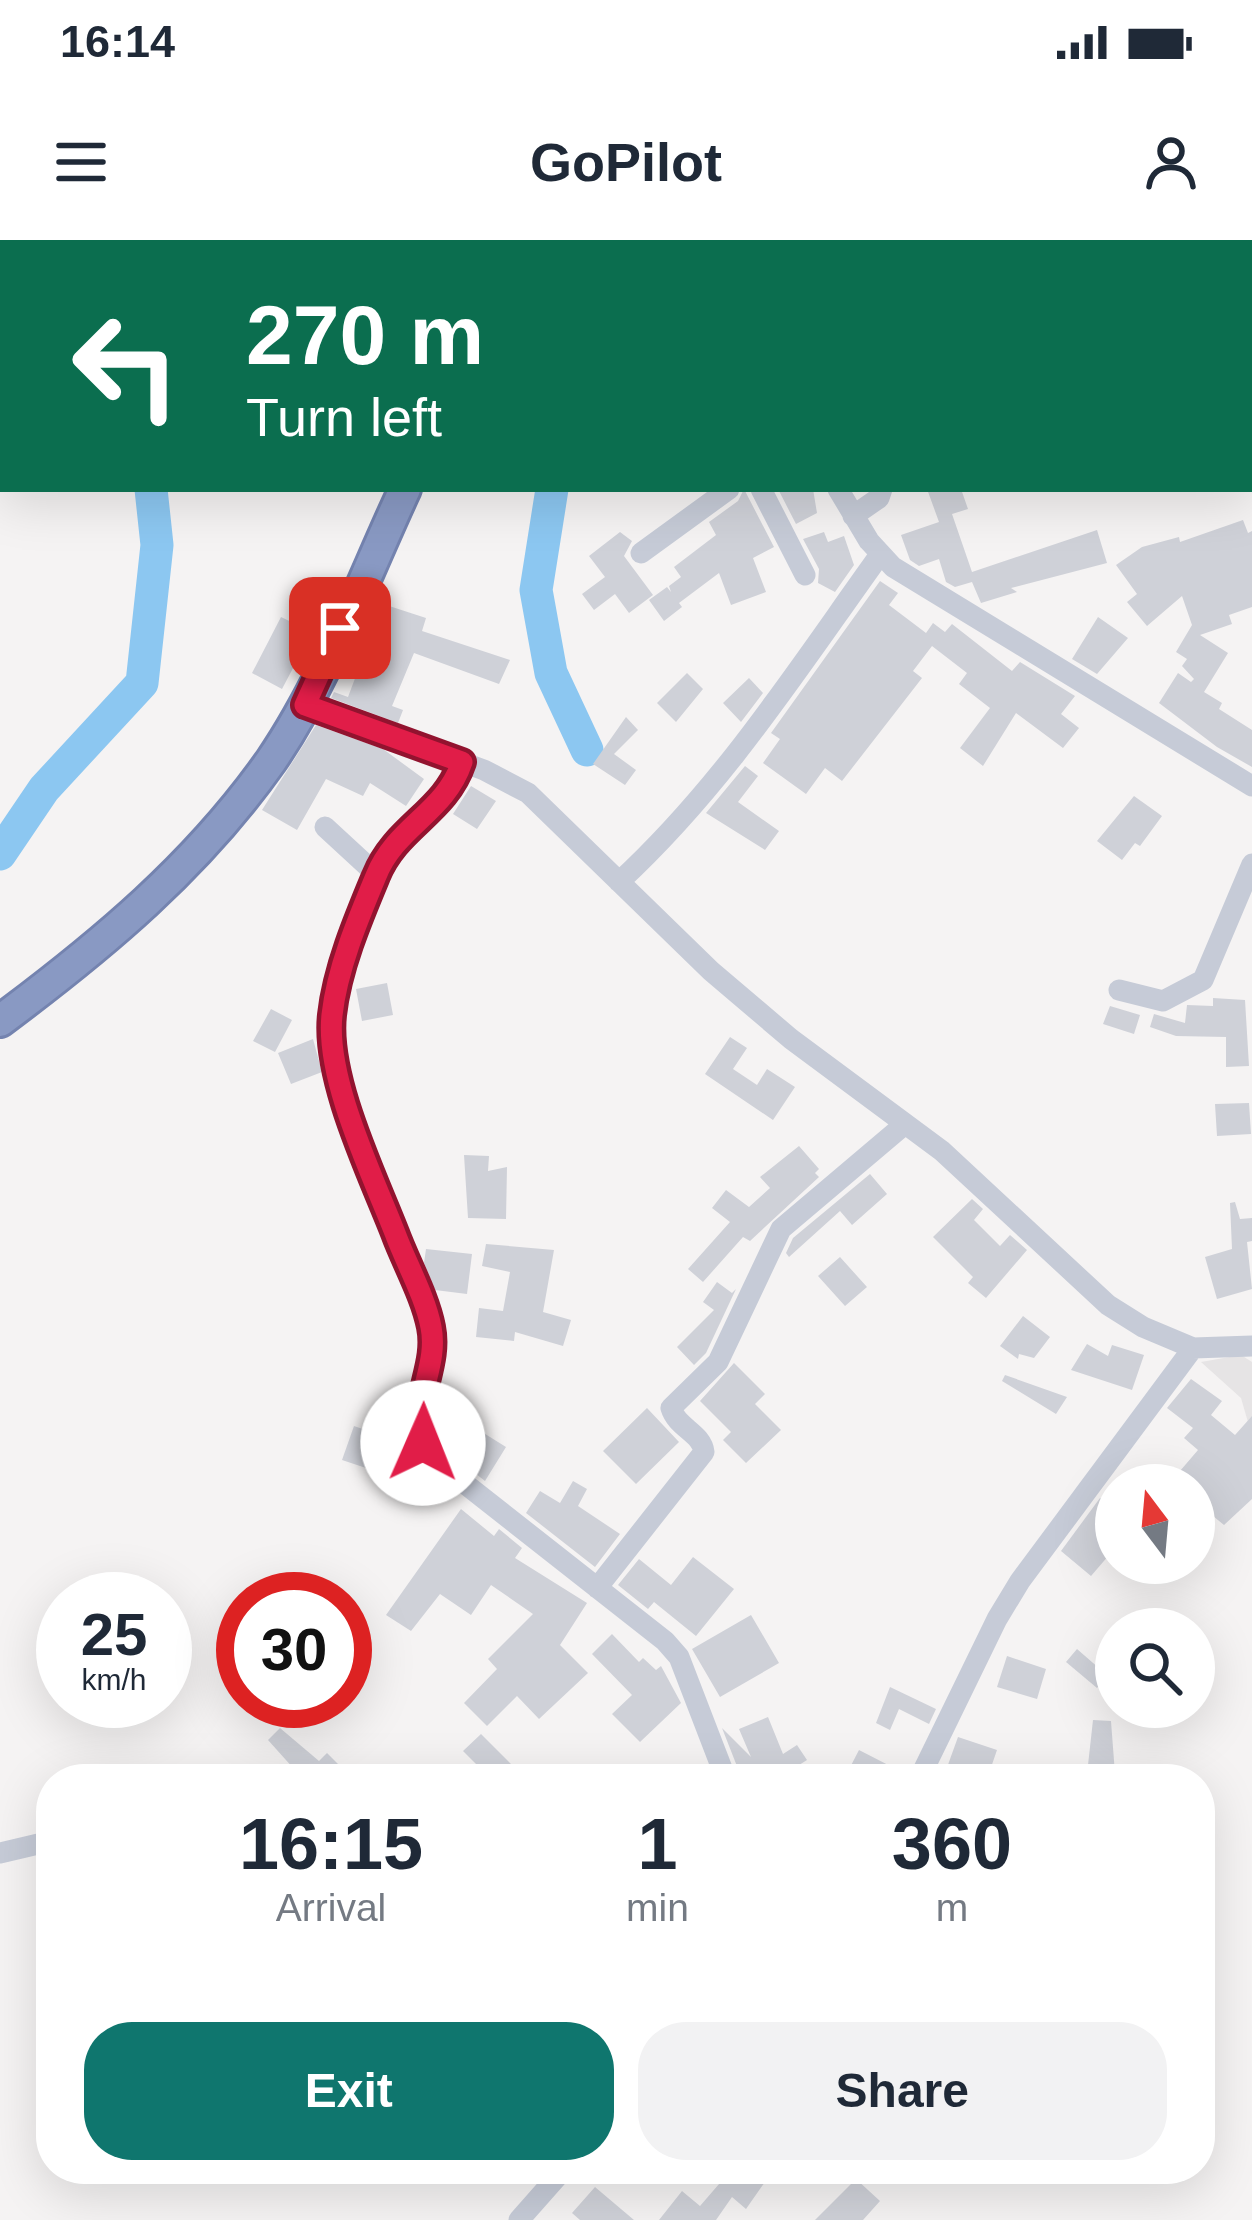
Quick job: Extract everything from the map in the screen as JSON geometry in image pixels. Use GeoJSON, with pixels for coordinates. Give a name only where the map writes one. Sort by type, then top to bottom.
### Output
{"type":"FeatureCollection","features":[{"type":"Feature","properties":{"kind":"highway"},"geometry":{"type":"LineString","coordinates":[[0,1021],[145,907],[206,844],[271,761],[305,705],[404,492]]}},
{"type":"Feature","properties":{"kind":"street"},"geometry":{"type":"LineString","coordinates":[[641,553],[725,492]]}},
{"type":"Feature","properties":{"kind":"street"},"geometry":{"type":"LineString","coordinates":[[763,492],[805,575]]}},
{"type":"Feature","properties":{"kind":"street"},"geometry":{"type":"LineString","coordinates":[[840,492],[879,556],[1252,787]]}},
{"type":"Feature","properties":{"kind":"street"},"geometry":{"type":"LineString","coordinates":[[853,516],[882,492]]}},
{"type":"Feature","properties":{"kind":"street"},"geometry":{"type":"LineString","coordinates":[[619,882],[671,834],[732,763],[879,556]]}},
{"type":"Feature","properties":{"kind":"street"},"geometry":{"type":"LineString","coordinates":[[305,705],[462,762],[528,793],[743,998],[942,1151],[1108,1305],[1143,1327],[1193,1348],[1252,1346]]}},
{"type":"Feature","properties":{"kind":"street"},"geometry":{"type":"LineString","coordinates":[[462,762],[454,788],[392,844],[376,874],[331,1019],[333,1052],[376,1186],[430,1323],[431,1352],[417,1421],[423,1443],[436,1461],[679,1657],[720,1764]]}},
{"type":"Feature","properties":{"kind":"street"},"geometry":{"type":"LineString","coordinates":[[325,827],[376,874]]}},
{"type":"Feature","properties":{"kind":"street"},"geometry":{"type":"LineString","coordinates":[[1119,989],[1163,1000],[1203,980],[1252,864]]}},
{"type":"Feature","properties":{"kind":"street"},"geometry":{"type":"LineString","coordinates":[[597,1588],[704,1452],[702,1442],[675,1418],[671,1408],[718,1362],[781,1229],[905,1124]]}},
{"type":"Feature","properties":{"kind":"street"},"geometry":{"type":"LineString","coordinates":[[934,1764],[997,1618],[1020,1580],[1193,1348]]}},
{"type":"Feature","properties":{"kind":"street"},"geometry":{"type":"LineString","coordinates":[[0,1853],[36,1845]]}},
{"type":"Feature","properties":{"kind":"street"},"geometry":{"type":"LineString","coordinates":[[519,2220],[551,2184]]}},
{"type":"Feature","properties":{"kind":"shaded area"},"geometry":{"type":"Polygon","coordinates":[[[1241,1355],[1252,1362],[1252,1436],[1241,1398],[1201,1362],[1241,1355]]]}},
{"type":"Feature","properties":{"kind":"building"},"geometry":{"type":"Polygon","coordinates":[[[746,492],[774,547],[753,558],[766,592],[731,605],[719,573],[679,603],[682,607],[664,621],[649,600],[667,587],[671,592],[669,586],[681,577],[674,567],[716,535],[709,522],[746,492]]]}},
{"type":"Feature","properties":{"kind":"building"},"geometry":{"type":"Polygon","coordinates":[[[780,492],[814,492],[817,513],[796,524],[780,492]]]}},
{"type":"Feature","properties":{"kind":"building"},"geometry":{"type":"Polygon","coordinates":[[[928,492],[962,492],[968,509],[952,514],[972,572],[1097,530],[1107,563],[1011,588],[1017,592],[981,603],[972,582],[955,587],[946,582],[939,559],[919,566],[910,560],[901,535],[939,522],[928,492]]]}},
{"type":"Feature","properties":{"kind":"building"},"geometry":{"type":"Polygon","coordinates":[[[1243,520],[1248,533],[1252,531],[1252,607],[1229,615],[1232,624],[1200,635],[1228,653],[1204,692],[1222,703],[1219,709],[1252,730],[1252,767],[1159,703],[1178,673],[1191,682],[1194,679],[1182,666],[1187,659],[1176,652],[1192,625],[1182,596],[1147,626],[1127,602],[1137,594],[1116,565],[1142,547],[1179,537],[1180,542],[1243,520]]]}},
{"type":"Feature","properties":{"kind":"building"},"geometry":{"type":"Polygon","coordinates":[[[620,532],[632,541],[624,556],[653,595],[629,613],[615,594],[594,610],[582,594],[605,577],[589,556],[620,532]]]}},
{"type":"Feature","properties":{"kind":"building"},"geometry":{"type":"Polygon","coordinates":[[[824,532],[828,542],[844,536],[854,565],[835,592],[818,583],[819,569],[803,539],[824,532]]]}},
{"type":"Feature","properties":{"kind":"building"},"geometry":{"type":"Polygon","coordinates":[[[880,581],[898,593],[889,605],[926,633],[933,623],[945,632],[952,624],[1012,671],[1020,662],[1075,696],[1061,714],[1079,728],[1063,748],[1016,713],[983,766],[960,748],[990,708],[959,684],[967,673],[932,646],[913,671],[922,678],[842,781],[825,768],[806,794],[763,763],[780,739],[771,733],[880,581]]]}},
{"type":"Feature","properties":{"kind":"building"},"geometry":{"type":"Polygon","coordinates":[[[383,604],[426,618],[422,631],[510,660],[499,684],[414,653],[392,706],[403,710],[398,723],[331,698],[334,692],[348,697],[383,604]]]}},
{"type":"Feature","properties":{"kind":"building"},"geometry":{"type":"Polygon","coordinates":[[[281,617],[312,632],[282,689],[252,673],[281,617]]]}},
{"type":"Feature","properties":{"kind":"building"},"geometry":{"type":"Polygon","coordinates":[[[1098,617],[1128,638],[1097,674],[1072,659],[1098,617]]]}},
{"type":"Feature","properties":{"kind":"building"},"geometry":{"type":"Polygon","coordinates":[[[687,673],[703,689],[676,722],[657,703],[687,673]]]}},
{"type":"Feature","properties":{"kind":"building"},"geometry":{"type":"Polygon","coordinates":[[[749,678],[763,693],[741,722],[723,703],[749,678]]]}},
{"type":"Feature","properties":{"kind":"building"},"geometry":{"type":"Polygon","coordinates":[[[626,717],[638,730],[614,754],[636,770],[625,785],[593,764],[626,717]]]}},
{"type":"Feature","properties":{"kind":"building"},"geometry":{"type":"Polygon","coordinates":[[[316,725],[383,749],[424,779],[406,806],[370,783],[363,796],[326,779],[297,830],[262,810],[316,725]]]}},
{"type":"Feature","properties":{"kind":"building"},"geometry":{"type":"Polygon","coordinates":[[[745,766],[758,776],[738,802],[779,831],[765,850],[706,813],[745,766]]]}},
{"type":"Feature","properties":{"kind":"building"},"geometry":{"type":"Polygon","coordinates":[[[471,786],[496,801],[477,829],[453,814],[471,786]]]}},
{"type":"Feature","properties":{"kind":"building"},"geometry":{"type":"Polygon","coordinates":[[[1134,796],[1162,816],[1140,846],[1135,843],[1122,860],[1097,841],[1134,796]]]}},
{"type":"Feature","properties":{"kind":"building"},"geometry":{"type":"Polygon","coordinates":[[[387,983],[393,1015],[362,1021],[356,989],[387,983]]]}},
{"type":"Feature","properties":{"kind":"building"},"geometry":{"type":"Polygon","coordinates":[[[1213,998],[1245,1000],[1249,1066],[1226,1067],[1226,1037],[1176,1036],[1150,1027],[1154,1014],[1185,1023],[1187,1005],[1213,1006],[1213,998]]]}},
{"type":"Feature","properties":{"kind":"building"},"geometry":{"type":"Polygon","coordinates":[[[1110,1006],[1140,1015],[1134,1034],[1103,1024],[1110,1006]]]}},
{"type":"Feature","properties":{"kind":"building"},"geometry":{"type":"Polygon","coordinates":[[[271,1009],[292,1020],[275,1052],[253,1041],[271,1009]]]}},
{"type":"Feature","properties":{"kind":"building"},"geometry":{"type":"Polygon","coordinates":[[[730,1037],[747,1048],[733,1069],[757,1085],[767,1069],[795,1087],[773,1120],[705,1074],[730,1037]]]}},
{"type":"Feature","properties":{"kind":"building"},"geometry":{"type":"Polygon","coordinates":[[[313,1039],[322,1072],[291,1084],[278,1053],[313,1039]]]}},
{"type":"Feature","properties":{"kind":"building"},"geometry":{"type":"Polygon","coordinates":[[[1249,1103],[1251,1134],[1217,1136],[1215,1104],[1249,1103]]]}},
{"type":"Feature","properties":{"kind":"building"},"geometry":{"type":"Polygon","coordinates":[[[799,1146],[819,1169],[815,1173],[819,1177],[750,1241],[743,1237],[703,1282],[688,1269],[730,1222],[712,1208],[726,1190],[749,1207],[770,1188],[760,1177],[799,1146]]]}},
{"type":"Feature","properties":{"kind":"building"},"geometry":{"type":"Polygon","coordinates":[[[464,1155],[489,1156],[488,1171],[507,1167],[506,1219],[468,1218],[464,1155]]]}},
{"type":"Feature","properties":{"kind":"building"},"geometry":{"type":"Polygon","coordinates":[[[870,1174],[887,1194],[852,1225],[840,1211],[789,1257],[786,1253],[793,1238],[870,1174]]]}},
{"type":"Feature","properties":{"kind":"building"},"geometry":{"type":"Polygon","coordinates":[[[972,1199],[983,1209],[974,1220],[1000,1246],[1010,1235],[1027,1250],[986,1298],[968,1283],[973,1277],[933,1237],[972,1199]]]}},
{"type":"Feature","properties":{"kind":"building"},"geometry":{"type":"Polygon","coordinates":[[[1235,1202],[1240,1219],[1252,1218],[1252,1241],[1247,1242],[1252,1289],[1217,1299],[1205,1257],[1232,1249],[1230,1203],[1235,1202]]]}},
{"type":"Feature","properties":{"kind":"building"},"geometry":{"type":"Polygon","coordinates":[[[486,1244],[554,1250],[543,1312],[571,1320],[563,1346],[515,1332],[514,1341],[476,1337],[479,1308],[503,1311],[510,1272],[482,1266],[486,1244]]]}},
{"type":"Feature","properties":{"kind":"building"},"geometry":{"type":"Polygon","coordinates":[[[426,1249],[472,1254],[467,1294],[435,1290],[424,1263],[426,1249]]]}},
{"type":"Feature","properties":{"kind":"building"},"geometry":{"type":"Polygon","coordinates":[[[840,1257],[867,1287],[845,1306],[818,1276],[840,1257]]]}},
{"type":"Feature","properties":{"kind":"building"},"geometry":{"type":"Polygon","coordinates":[[[717,1282],[732,1293],[736,1289],[706,1353],[694,1365],[677,1347],[714,1310],[703,1302],[717,1282]]]}},
{"type":"Feature","properties":{"kind":"building"},"geometry":{"type":"Polygon","coordinates":[[[1023,1316],[1050,1337],[1034,1358],[1019,1354],[1018,1359],[1000,1346],[1023,1316]]]}},
{"type":"Feature","properties":{"kind":"building"},"geometry":{"type":"Polygon","coordinates":[[[1087,1344],[1108,1356],[1112,1345],[1144,1355],[1132,1390],[1071,1370],[1087,1344]]]}},
{"type":"Feature","properties":{"kind":"building"},"geometry":{"type":"Polygon","coordinates":[[[734,1363],[765,1394],[755,1404],[781,1430],[746,1463],[723,1440],[731,1432],[700,1401],[734,1363]]]}},
{"type":"Feature","properties":{"kind":"building"},"geometry":{"type":"Polygon","coordinates":[[[1005,1375],[1067,1397],[1056,1414],[1002,1381],[1005,1375]]]}},
{"type":"Feature","properties":{"kind":"building"},"geometry":{"type":"Polygon","coordinates":[[[1191,1379],[1222,1401],[1211,1415],[1235,1435],[1252,1416],[1252,1499],[1224,1525],[1215,1518],[1215,1464],[1186,1464],[1198,1450],[1184,1438],[1193,1428],[1167,1408],[1191,1379]]]}},
{"type":"Feature","properties":{"kind":"building"},"geometry":{"type":"Polygon","coordinates":[[[647,1408],[679,1442],[636,1484],[603,1451],[647,1408]]]}},
{"type":"Feature","properties":{"kind":"building"},"geometry":{"type":"Polygon","coordinates":[[[354,1426],[380,1435],[378,1442],[403,1454],[389,1483],[369,1469],[342,1460],[354,1426]]]}},
{"type":"Feature","properties":{"kind":"building"},"geometry":{"type":"Polygon","coordinates":[[[482,1432],[506,1447],[485,1481],[462,1463],[482,1432]]]}},
{"type":"Feature","properties":{"kind":"building"},"geometry":{"type":"Polygon","coordinates":[[[573,1481],[587,1489],[578,1506],[620,1534],[595,1567],[526,1513],[540,1491],[560,1503],[573,1481]]]}},
{"type":"Feature","properties":{"kind":"building"},"geometry":{"type":"Polygon","coordinates":[[[1095,1505],[1095,1571],[1091,1576],[1061,1551],[1095,1505]]]}},
{"type":"Feature","properties":{"kind":"building"},"geometry":{"type":"Polygon","coordinates":[[[461,1509],[494,1536],[499,1529],[522,1548],[515,1558],[587,1603],[560,1645],[588,1673],[539,1719],[517,1696],[487,1726],[464,1703],[497,1669],[488,1659],[533,1614],[491,1585],[471,1615],[440,1594],[411,1631],[386,1615],[461,1509]]]}},
{"type":"Feature","properties":{"kind":"building"},"geometry":{"type":"Polygon","coordinates":[[[693,1557],[734,1589],[696,1636],[654,1602],[648,1609],[618,1585],[639,1559],[671,1585],[693,1557]]]}},
{"type":"Feature","properties":{"kind":"building"},"geometry":{"type":"Polygon","coordinates":[[[751,1615],[779,1663],[720,1697],[692,1649],[751,1615]]]}},
{"type":"Feature","properties":{"kind":"building"},"geometry":{"type":"Polygon","coordinates":[[[612,1634],[639,1662],[643,1658],[656,1670],[661,1666],[681,1703],[640,1742],[612,1714],[632,1695],[592,1654],[612,1634]]]}},
{"type":"Feature","properties":{"kind":"building"},"geometry":{"type":"Polygon","coordinates":[[[1077,1649],[1095,1665],[1095,1686],[1066,1662],[1077,1649]]]}},
{"type":"Feature","properties":{"kind":"building"},"geometry":{"type":"Polygon","coordinates":[[[1007,1656],[1046,1669],[1037,1699],[997,1687],[1007,1656]]]}},
{"type":"Feature","properties":{"kind":"building"},"geometry":{"type":"Polygon","coordinates":[[[890,1687],[936,1709],[929,1724],[899,1709],[890,1730],[876,1723],[890,1687]]]}},
{"type":"Feature","properties":{"kind":"building"},"geometry":{"type":"Polygon","coordinates":[[[768,1717],[783,1754],[797,1745],[807,1760],[801,1764],[736,1764],[722,1728],[751,1757],[739,1729],[768,1717]]]}},
{"type":"Feature","properties":{"kind":"building"},"geometry":{"type":"Polygon","coordinates":[[[1093,1720],[1095,1728],[1112,1728],[1114,1764],[1088,1764],[1093,1720]]]}},
{"type":"Feature","properties":{"kind":"building"},"geometry":{"type":"Polygon","coordinates":[[[280,1728],[319,1761],[327,1753],[338,1764],[290,1764],[268,1740],[280,1728]]]}},
{"type":"Feature","properties":{"kind":"building"},"geometry":{"type":"Polygon","coordinates":[[[481,1734],[511,1764],[476,1764],[463,1751],[481,1734]]]}},
{"type":"Feature","properties":{"kind":"building"},"geometry":{"type":"Polygon","coordinates":[[[958,1737],[997,1750],[992,1764],[948,1764],[958,1737]]]}},
{"type":"Feature","properties":{"kind":"building"},"geometry":{"type":"Polygon","coordinates":[[[859,1750],[886,1764],[852,1764],[859,1750]]]}},
{"type":"Feature","properties":{"kind":"building"},"geometry":{"type":"Polygon","coordinates":[[[719,2184],[764,2184],[746,2209],[732,2197],[716,2220],[659,2220],[682,2191],[700,2206],[719,2184]]]}},
{"type":"Feature","properties":{"kind":"building"},"geometry":{"type":"Polygon","coordinates":[[[851,2184],[861,2184],[880,2201],[863,2220],[815,2220],[851,2184]]]}},
{"type":"Feature","properties":{"kind":"building"},"geometry":{"type":"Polygon","coordinates":[[[595,2187],[634,2220],[580,2220],[572,2213],[595,2187]]]}},
{"type":"Feature","properties":{"kind":"waterway"},"geometry":{"type":"LineString","coordinates":[[0,854],[44,789],[142,683],[157,545],[151,492]]}},
{"type":"Feature","properties":{"kind":"waterway"},"geometry":{"type":"LineString","coordinates":[[552,492],[536,590],[551,673],[587,750]]}},
{"type":"Feature","properties":{"kind":"route"},"geometry":{"type":"LineString","coordinates":[[340,628],[305,705],[462,762],[454,788],[392,844],[376,874],[331,1019],[333,1052],[350,1109],[430,1323],[433,1340],[417,1421],[423,1443]]}}]}
